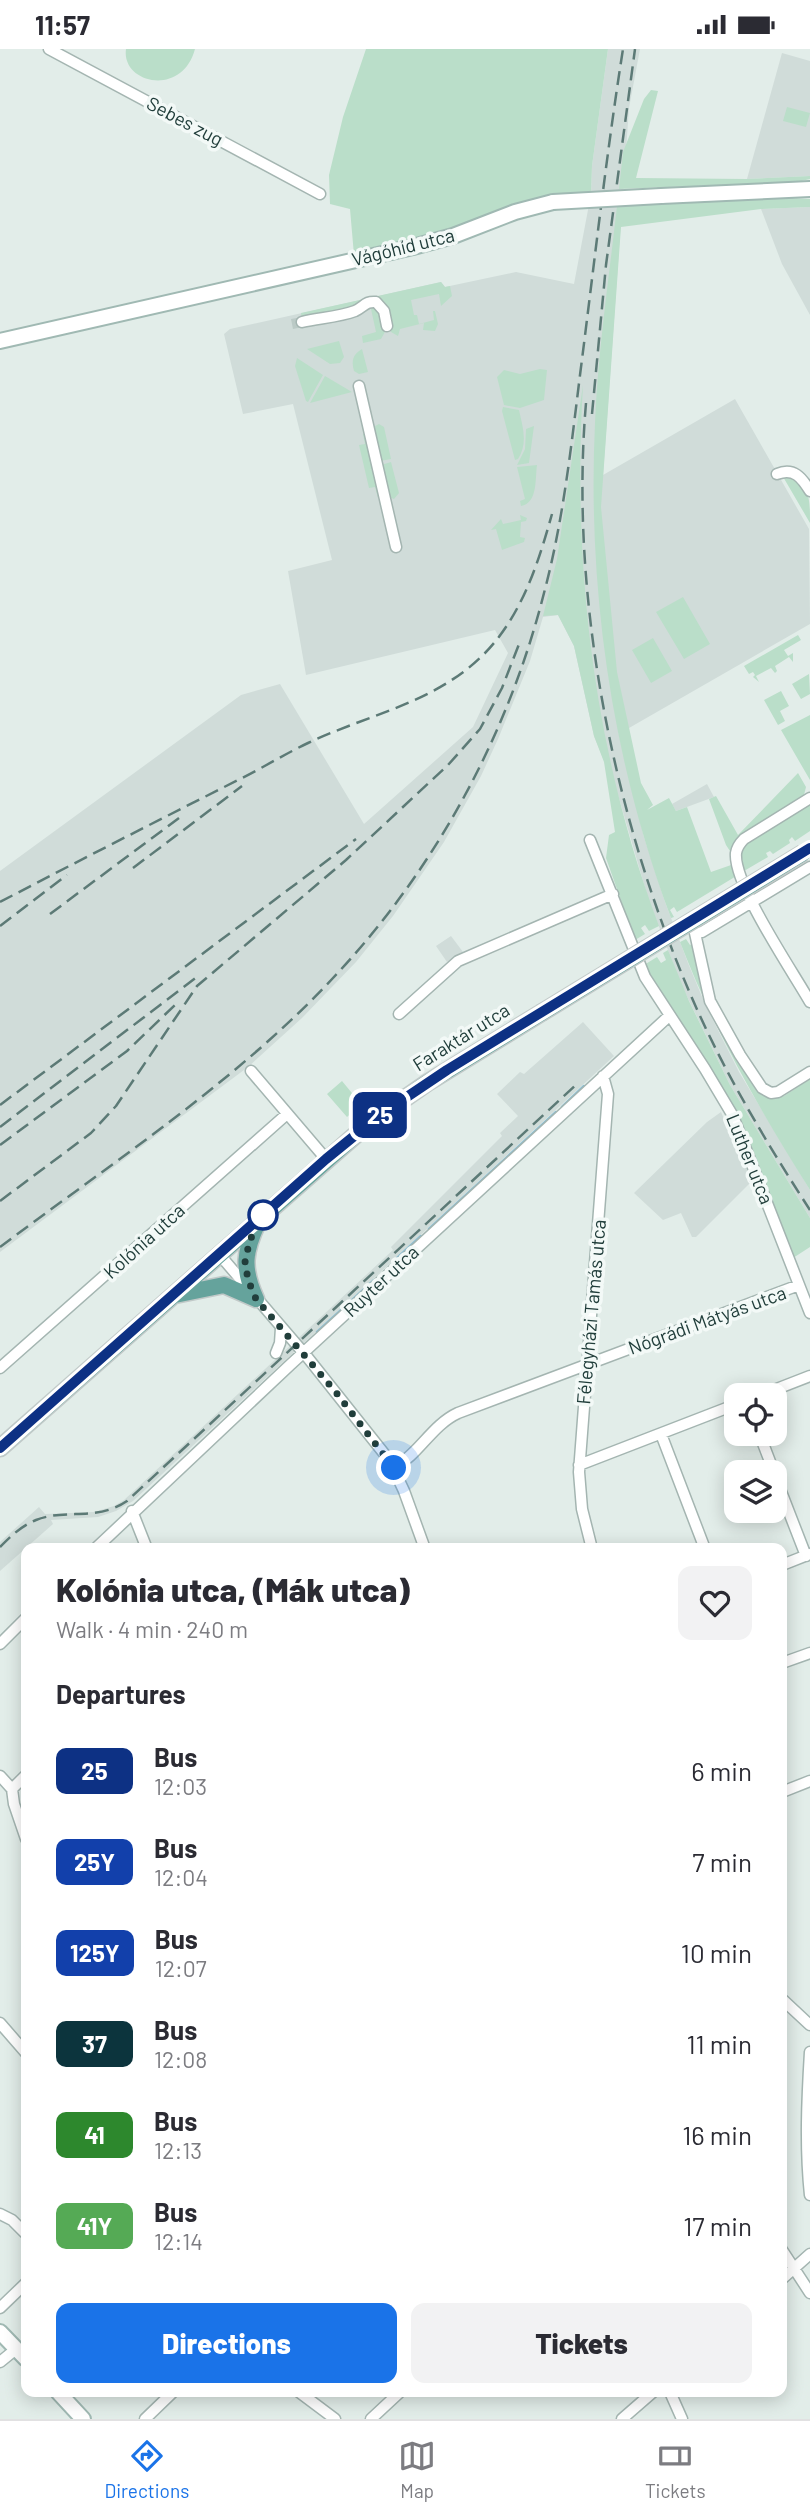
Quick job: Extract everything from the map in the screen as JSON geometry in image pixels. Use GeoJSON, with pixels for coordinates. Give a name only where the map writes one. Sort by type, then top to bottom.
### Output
{"type":"FeatureCollection","features":[{"type":"Feature","properties":{"kind":"main road","name":"Vágóhíd utca"},"geometry":{"type":"LineString","coordinates":[[0,341],[413,247],[453,236],[515,212],[554,202],[810,189]]}},
{"type":"Feature","properties":{"kind":"main road","name":"Faraktár utca"},"geometry":{"type":"LineString","coordinates":[[0,1448],[326,1159],[393,1105],[810,848]]}},
{"type":"Feature","properties":{"kind":"main road"},"geometry":{"type":"LineString","coordinates":[[256,1299],[248,1280],[245,1261],[260,1217]]}},
{"type":"Feature","properties":{"kind":"main road"},"geometry":{"type":"LineString","coordinates":[[172,1296],[225,1285],[256,1299]]}},
{"type":"Feature","properties":{"kind":"main road"},"geometry":{"type":"LineString","coordinates":[[0,2332],[21,2354]]}},
{"type":"Feature","properties":{"kind":"main road"},"geometry":{"type":"LineString","coordinates":[[63,2397],[83,2419]]}},
{"type":"Feature","properties":{"kind":"street","name":"Sebes zug"},"geometry":{"type":"LineString","coordinates":[[49,49],[320,194]]}},
{"type":"Feature","properties":{"kind":"street"},"geometry":{"type":"LineString","coordinates":[[302,322],[358,310],[371,301],[381,306],[387,326]]}},
{"type":"Feature","properties":{"kind":"street"},"geometry":{"type":"LineString","coordinates":[[359,386],[396,547]]}},
{"type":"Feature","properties":{"kind":"street"},"geometry":{"type":"LineString","coordinates":[[777,474],[793,472],[810,491]]}},
{"type":"Feature","properties":{"kind":"street"},"geometry":{"type":"LineString","coordinates":[[810,798],[738,845],[736,853],[751,902],[810,1002]]}},
{"type":"Feature","properties":{"kind":"street"},"geometry":{"type":"LineString","coordinates":[[399,1014],[458,961],[612,894],[590,840]]}},
{"type":"Feature","properties":{"kind":"street"},"geometry":{"type":"LineString","coordinates":[[810,867],[702,932],[695,933],[709,1001],[762,1088],[771,1093],[778,1092],[810,1072]]}},
{"type":"Feature","properties":{"kind":"street","name":"Luther utca"},"geometry":{"type":"LineString","coordinates":[[612,894],[645,977],[731,1111],[810,1313]]}},
{"type":"Feature","properties":{"kind":"street","name":"Ruyter utca"},"geometry":{"type":"LineString","coordinates":[[101,1543],[132,1511],[669,1016]]}},
{"type":"Feature","properties":{"kind":"street"},"geometry":{"type":"LineString","coordinates":[[251,1071],[326,1159]]}},
{"type":"Feature","properties":{"kind":"street","name":"Félegyházi Tamás utca"},"geometry":{"type":"LineString","coordinates":[[590,1543],[582,1510],[579,1465],[608,1098],[608,1087],[603,1076]]}},
{"type":"Feature","properties":{"kind":"street","name":"Kolónia utca"},"geometry":{"type":"LineString","coordinates":[[0,1368],[287,1114]]}},
{"type":"Feature","properties":{"kind":"street"},"geometry":{"type":"LineString","coordinates":[[219,1254],[303,1353],[394,1468],[423,1543]]}},
{"type":"Feature","properties":{"kind":"street","name":"Nógrádi Mátyás utca"},"geometry":{"type":"LineString","coordinates":[[394,1468],[450,1417],[799,1285]]}},
{"type":"Feature","properties":{"kind":"street"},"geometry":{"type":"LineString","coordinates":[[276,1353],[281,1328]]}},
{"type":"Feature","properties":{"kind":"street"},"geometry":{"type":"LineString","coordinates":[[787,1385],[810,1376]]}},
{"type":"Feature","properties":{"kind":"street"},"geometry":{"type":"LineString","coordinates":[[579,1465],[724,1409]]}},
{"type":"Feature","properties":{"kind":"street"},"geometry":{"type":"LineString","coordinates":[[661,1434],[703,1543]]}},
{"type":"Feature","properties":{"kind":"street"},"geometry":{"type":"LineString","coordinates":[[787,1505],[808,1555],[787,1563]]}},
{"type":"Feature","properties":{"kind":"street"},"geometry":{"type":"LineString","coordinates":[[132,1511],[145,1543]]}},
{"type":"Feature","properties":{"kind":"street"},"geometry":{"type":"LineString","coordinates":[[0,1644],[21,1623]]}},
{"type":"Feature","properties":{"kind":"street"},"geometry":{"type":"LineString","coordinates":[[787,1662],[810,1653]]}},
{"type":"Feature","properties":{"kind":"street"},"geometry":{"type":"LineString","coordinates":[[0,1776],[12,1789],[21,1824]]}},
{"type":"Feature","properties":{"kind":"street"},"geometry":{"type":"LineString","coordinates":[[12,1789],[21,1780]]}},
{"type":"Feature","properties":{"kind":"street"},"geometry":{"type":"LineString","coordinates":[[787,1790],[810,1781]]}},
{"type":"Feature","properties":{"kind":"street"},"geometry":{"type":"LineString","coordinates":[[787,2004],[810,2025]]}},
{"type":"Feature","properties":{"kind":"street"},"geometry":{"type":"LineString","coordinates":[[0,2023],[21,2047]]}},
{"type":"Feature","properties":{"kind":"street"},"geometry":{"type":"LineString","coordinates":[[810,2052],[807,2116],[810,2195]]}},
{"type":"Feature","properties":{"kind":"street"},"geometry":{"type":"LineString","coordinates":[[0,2214],[21,2229]]}},
{"type":"Feature","properties":{"kind":"street"},"geometry":{"type":"LineString","coordinates":[[787,2274],[810,2254]]}},
{"type":"Feature","properties":{"kind":"street"},"geometry":{"type":"LineString","coordinates":[[787,2258],[810,2294]]}},
{"type":"Feature","properties":{"kind":"street"},"geometry":{"type":"LineString","coordinates":[[0,2308],[21,2288]]}},
{"type":"Feature","properties":{"kind":"street"},"geometry":{"type":"LineString","coordinates":[[0,2363],[21,2354]]}},
{"type":"Feature","properties":{"kind":"street"},"geometry":{"type":"LineString","coordinates":[[145,2419],[168,2397]]}},
{"type":"Feature","properties":{"kind":"street"},"geometry":{"type":"LineString","coordinates":[[306,2397],[335,2419]]}},
{"type":"Feature","properties":{"kind":"street"},"geometry":{"type":"LineString","coordinates":[[371,2419],[395,2397]]}},
{"type":"Feature","properties":{"kind":"street"},"geometry":{"type":"LineString","coordinates":[[622,2419],[647,2397]]}},
{"type":"Feature","properties":{"kind":"street"},"geometry":{"type":"LineString","coordinates":[[672,2397],[682,2419]]}},
{"type":"Feature","properties":{"kind":"shaded area"},"geometry":{"type":"Polygon","coordinates":[[[608,49],[640,49],[629,108],[603,475],[735,399],[809,529],[810,624],[629,728],[618,731],[644,837],[688,963],[739,1072],[810,1190],[810,1218],[730,1085],[681,984],[648,898],[618,795],[594,736],[574,646],[558,615],[543,617],[530,661],[498,739],[481,776],[444,842],[393,916],[356,962],[302,1018],[248,1067],[0,1252],[0,871],[241,695],[280,684],[364,824],[473,727],[508,653],[495,630],[306,675],[288,571],[332,560],[293,404],[243,414],[224,334],[230,329],[441,282],[445,287],[516,272],[574,284],[591,194],[592,166],[608,49]]]}},
{"type":"Feature","properties":{"kind":"shaded area"},"geometry":{"type":"Polygon","coordinates":[[[782,53],[810,61],[810,176],[747,179],[782,53]]]}},
{"type":"Feature","properties":{"kind":"shaded area"},"geometry":{"type":"Polygon","coordinates":[[[810,207],[810,315],[782,264],[761,209],[810,207]]]}},
{"type":"Feature","properties":{"kind":"shaded area"},"geometry":{"type":"Polygon","coordinates":[[[707,784],[714,797],[676,811],[672,804],[707,784]]]}},
{"type":"Feature","properties":{"kind":"shaded area"},"geometry":{"type":"Polygon","coordinates":[[[451,936],[463,952],[447,962],[436,946],[451,936]]]}},
{"type":"Feature","properties":{"kind":"shaded area"},"geometry":{"type":"Polygon","coordinates":[[[583,1022],[614,1056],[133,1501],[98,1517],[51,1520],[53,1524],[32,1543],[21,1543],[21,1552],[0,1571],[0,1542],[39,1507],[45,1514],[94,1512],[124,1500],[393,1250],[391,1247],[502,1136],[500,1133],[518,1116],[497,1094],[520,1072],[524,1074],[583,1022]]]}},
{"type":"Feature","properties":{"kind":"shaded area"},"geometry":{"type":"Polygon","coordinates":[[[721,1112],[752,1181],[696,1237],[692,1237],[681,1213],[663,1220],[634,1193],[707,1122],[721,1112]]]}},
{"type":"Feature","properties":{"kind":"green space"},"geometry":{"type":"Polygon","coordinates":[[[126,49],[195,49],[188,64],[178,74],[154,80],[142,77],[133,70],[127,61],[126,49]]]}},
{"type":"Feature","properties":{"kind":"green space"},"geometry":{"type":"Polygon","coordinates":[[[366,49],[608,49],[592,166],[591,194],[354,255],[350,209],[330,204],[329,175],[343,117],[366,49]]]}},
{"type":"Feature","properties":{"kind":"green space"},"geometry":{"type":"Polygon","coordinates":[[[651,90],[658,91],[636,178],[747,179],[810,176],[810,179],[797,182],[619,189],[623,152],[644,99],[651,90]]]}},
{"type":"Feature","properties":{"kind":"green space"},"geometry":{"type":"Polygon","coordinates":[[[787,107],[810,113],[806,127],[783,121],[787,107]]]}},
{"type":"Feature","properties":{"kind":"green space"},"geometry":{"type":"Polygon","coordinates":[[[810,199],[810,207],[761,209],[621,227],[601,507],[617,672],[641,783],[653,805],[647,810],[669,798],[676,811],[687,807],[711,872],[734,864],[738,875],[677,912],[674,907],[670,910],[674,917],[671,918],[650,859],[619,736],[600,612],[595,549],[596,396],[617,206],[810,199]]]}},
{"type":"Feature","properties":{"kind":"green space"},"geometry":{"type":"Polygon","coordinates":[[[441,282],[445,287],[450,286],[452,296],[441,306],[439,294],[411,300],[419,324],[434,320],[435,311],[438,324],[435,331],[423,330],[424,323],[400,329],[398,336],[391,332],[383,304],[302,320],[301,313],[441,282]]]}},
{"type":"Feature","properties":{"kind":"green space"},"geometry":{"type":"Polygon","coordinates":[[[367,304],[379,308],[386,330],[381,339],[363,343],[362,336],[376,332],[371,309],[361,311],[367,304]]]}},
{"type":"Feature","properties":{"kind":"green space"},"geometry":{"type":"Polygon","coordinates":[[[339,341],[344,357],[340,363],[330,364],[307,349],[339,341]]]}},
{"type":"Feature","properties":{"kind":"green space"},"geometry":{"type":"Polygon","coordinates":[[[362,349],[368,372],[359,374],[354,371],[353,361],[362,349]]]}},
{"type":"Feature","properties":{"kind":"green space"},"geometry":{"type":"Polygon","coordinates":[[[297,358],[323,375],[308,402],[295,366],[297,358]]]}},
{"type":"Feature","properties":{"kind":"green space"},"geometry":{"type":"Polygon","coordinates":[[[504,370],[520,374],[547,370],[544,400],[520,408],[504,405],[497,377],[504,370]]]}},
{"type":"Feature","properties":{"kind":"green space"},"geometry":{"type":"Polygon","coordinates":[[[325,376],[352,392],[310,403],[325,376]]]}},
{"type":"Feature","properties":{"kind":"green space"},"geometry":{"type":"Polygon","coordinates":[[[583,385],[581,523],[592,660],[618,794],[659,926],[649,931],[645,925],[641,928],[645,934],[635,940],[606,858],[609,835],[615,832],[604,762],[594,736],[574,646],[558,615],[543,616],[557,559],[583,385]]]}},
{"type":"Feature","properties":{"kind":"green space"},"geometry":{"type":"Polygon","coordinates":[[[503,407],[519,410],[521,417],[524,441],[521,453],[515,460],[502,411],[503,407]]]}},
{"type":"Feature","properties":{"kind":"green space"},"geometry":{"type":"Polygon","coordinates":[[[379,424],[384,427],[391,459],[380,461],[373,427],[379,424]]]}},
{"type":"Feature","properties":{"kind":"green space"},"geometry":{"type":"Polygon","coordinates":[[[534,426],[529,463],[517,465],[525,449],[526,429],[534,426]]]}},
{"type":"Feature","properties":{"kind":"green space"},"geometry":{"type":"Polygon","coordinates":[[[363,434],[373,469],[369,470],[373,470],[380,498],[375,487],[369,488],[359,445],[365,444],[363,434]]]}},
{"type":"Feature","properties":{"kind":"green space"},"geometry":{"type":"Polygon","coordinates":[[[391,462],[399,493],[394,499],[389,497],[381,465],[391,462]]]}},
{"type":"Feature","properties":{"kind":"green space"},"geometry":{"type":"Polygon","coordinates":[[[537,465],[533,495],[521,506],[520,501],[525,499],[517,467],[537,465]]]}},
{"type":"Feature","properties":{"kind":"green space"},"geometry":{"type":"Polygon","coordinates":[[[785,474],[799,483],[807,493],[810,523],[782,475],[785,474]]]}},
{"type":"Feature","properties":{"kind":"green space"},"geometry":{"type":"Polygon","coordinates":[[[520,515],[527,518],[521,522],[520,537],[525,538],[524,542],[502,550],[496,529],[491,530],[501,519],[503,524],[521,520],[520,515]]]}},
{"type":"Feature","properties":{"kind":"green space"},"geometry":{"type":"Polygon","coordinates":[[[683,597],[710,644],[684,659],[656,612],[683,597]]]}},
{"type":"Feature","properties":{"kind":"green space"},"geometry":{"type":"Polygon","coordinates":[[[798,635],[801,640],[784,650],[788,656],[793,653],[793,662],[789,657],[775,666],[775,673],[771,668],[756,676],[759,682],[753,677],[753,672],[749,674],[744,666],[798,635]]]}},
{"type":"Feature","properties":{"kind":"green space"},"geometry":{"type":"Polygon","coordinates":[[[653,638],[672,671],[651,683],[632,650],[653,638]]]}},
{"type":"Feature","properties":{"kind":"green space"},"geometry":{"type":"Polygon","coordinates":[[[809,674],[810,694],[801,699],[792,684],[809,674]]]}},
{"type":"Feature","properties":{"kind":"green space"},"geometry":{"type":"Polygon","coordinates":[[[781,691],[789,706],[780,711],[785,721],[778,725],[764,700],[781,691]]]}},
{"type":"Feature","properties":{"kind":"green space"},"geometry":{"type":"Polygon","coordinates":[[[810,715],[810,780],[781,730],[810,715]]]}},
{"type":"Feature","properties":{"kind":"green space"},"geometry":{"type":"Polygon","coordinates":[[[798,773],[806,787],[804,795],[732,854],[709,799],[716,796],[738,835],[798,773]]]}},
{"type":"Feature","properties":{"kind":"green space"},"geometry":{"type":"Polygon","coordinates":[[[810,802],[810,831],[795,841],[792,837],[790,843],[773,854],[770,851],[766,853],[768,857],[744,871],[741,851],[747,842],[810,802]]]}},
{"type":"Feature","properties":{"kind":"green space"},"geometry":{"type":"Polygon","coordinates":[[[686,939],[690,945],[694,943],[707,1002],[762,1093],[769,1098],[784,1096],[810,1079],[810,1190],[773,1130],[723,1038],[680,942],[686,939]]]}},
{"type":"Feature","properties":{"kind":"green space"},"geometry":{"type":"Polygon","coordinates":[[[668,950],[689,1001],[730,1085],[810,1218],[810,1247],[793,1258],[756,1162],[644,965],[657,957],[661,963],[666,960],[663,953],[668,950]]]}},
{"type":"Feature","properties":{"kind":"green space"},"geometry":{"type":"Polygon","coordinates":[[[342,1081],[361,1104],[347,1117],[327,1094],[342,1081]]]}},
{"type":"Feature","properties":{"kind":"waterway"},"geometry":{"type":"LineString","coordinates":[[562,1107],[584,1086]]}},
{"type":"Feature","properties":{"kind":"waterway"},"geometry":{"type":"LineString","coordinates":[[429,1229],[556,1112]]}},
{"type":"Feature","properties":{"kind":"waterway"},"geometry":{"type":"LineString","coordinates":[[395,1260],[421,1236]]}},
{"type":"Feature","properties":{"kind":"waterway"},"geometry":{"type":"LineString","coordinates":[[317,1332],[374,1280]]}},
{"type":"Feature","properties":{"kind":"tunnel"},"geometry":{"type":"LineString","coordinates":[[292,324],[302,322]]}},
{"type":"Feature","properties":{"kind":"railway"},"geometry":{"type":"LineString","coordinates":[[0,1247],[173,1119],[257,1051],[296,1015],[370,937],[404,893],[463,799],[510,698],[529,646],[551,566],[570,457],[623,49]]}},
{"type":"Feature","properties":{"kind":"railway"},"geometry":{"type":"LineString","coordinates":[[592,414],[606,265],[635,49]]}},
{"type":"Feature","properties":{"kind":"railway"},"geometry":{"type":"LineString","coordinates":[[586,403],[582,477],[584,553],[592,630],[603,707],[640,857],[664,929],[704,1026],[746,1106],[810,1210]]}},
{"type":"Feature","properties":{"kind":"railway"},"geometry":{"type":"LineString","coordinates":[[0,902],[299,747],[421,697],[463,672],[496,641],[518,608],[541,552],[552,514]]}},
{"type":"Feature","properties":{"kind":"railway"},"geometry":{"type":"LineString","coordinates":[[0,1201],[91,1133],[116,1106],[197,986],[346,860],[448,765],[480,729],[502,688],[521,639]]}},
{"type":"Feature","properties":{"kind":"railway"},"geometry":{"type":"LineString","coordinates":[[133,868],[242,786]]}},
{"type":"Feature","properties":{"kind":"railway"},"geometry":{"type":"LineString","coordinates":[[50,914],[179,818]]}},
{"type":"Feature","properties":{"kind":"railway"},"geometry":{"type":"LineString","coordinates":[[0,1105],[356,839]]}},
{"type":"Feature","properties":{"kind":"railway"},"geometry":{"type":"LineString","coordinates":[[0,926],[67,875]]}},
{"type":"Feature","properties":{"kind":"railway"},"geometry":{"type":"LineString","coordinates":[[0,1127],[198,976]]}},
{"type":"Feature","properties":{"kind":"railway"},"geometry":{"type":"LineString","coordinates":[[0,1145],[127,1051],[176,1004]]}},
{"type":"Feature","properties":{"kind":"railway"},"geometry":{"type":"LineString","coordinates":[[0,1547],[21,1528],[36,1520],[104,1511],[127,1501],[579,1082]]}},
{"type":"Feature","properties":{"kind":"bus line","name":"25"},"geometry":{"type":"LineString","coordinates":[[0,1448],[326,1159],[393,1105],[810,848]]}},
{"type":"Feature","properties":{"kind":"route"},"geometry":{"type":"LineString","coordinates":[[263,1215],[250,1240],[245,1261],[248,1280],[256,1299],[335,1391],[394,1468]]}}]}
